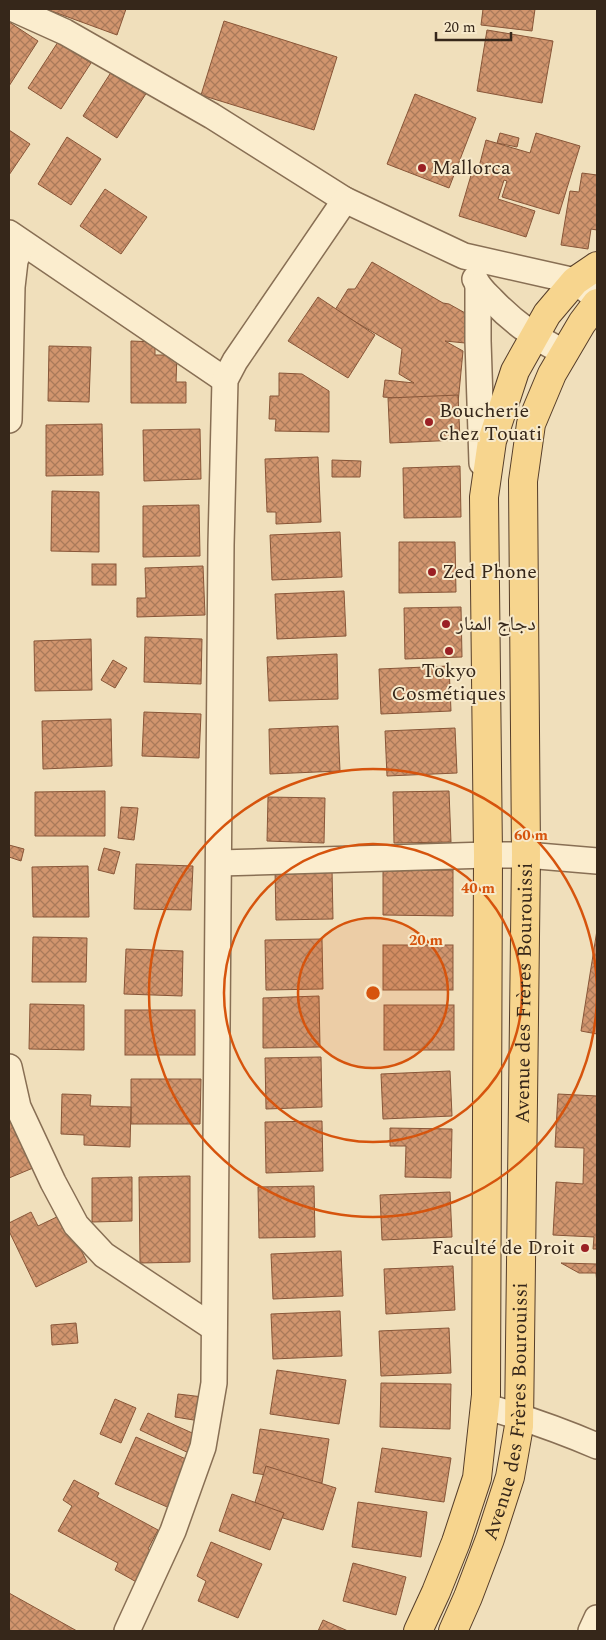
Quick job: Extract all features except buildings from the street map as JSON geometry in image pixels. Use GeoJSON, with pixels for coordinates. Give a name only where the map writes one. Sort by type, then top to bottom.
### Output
{"type":"FeatureCollection","features":[{"type":"Feature","properties":{"kind":"main road"},"geometry":{"type":"LineString","coordinates":[[418,1631],[456,1542],[477,1478],[486,1395],[488,855],[484,497],[492,441],[515,370],[547,314],[575,281],[597,266]]}},
{"type":"Feature","properties":{"kind":"main road","name":"Avenue des Frères Bourouissi"},"geometry":{"type":"LineString","coordinates":[[453,1631],[468,1598],[507,1486],[519,1426],[526,855],[523,481],[531,424],[552,374],[582,323],[597,303]]}},
{"type":"Feature","properties":{"kind":"street"},"geometry":{"type":"LineString","coordinates":[[14,12],[65,32],[212,116],[344,200],[464,256],[575,281],[597,298]]}},
{"type":"Feature","properties":{"kind":"street"},"geometry":{"type":"LineString","coordinates":[[127,1631],[173,1531],[203,1448],[214,1383],[221,545],[225,380],[235,360],[344,200]]}},
{"type":"Feature","properties":{"kind":"street"},"geometry":{"type":"LineString","coordinates":[[15,238],[225,380]]}},
{"type":"Feature","properties":{"kind":"street"},"geometry":{"type":"LineString","coordinates":[[9,420],[15,238]]}},
{"type":"Feature","properties":{"kind":"street"},"geometry":{"type":"LineString","coordinates":[[464,256],[478,286],[505,314],[534,337],[565,353]]}},
{"type":"Feature","properties":{"kind":"street"},"geometry":{"type":"LineString","coordinates":[[478,286],[478,341],[484,497]]}},
{"type":"Feature","properties":{"kind":"street"},"geometry":{"type":"LineString","coordinates":[[219,863],[488,855],[526,855],[597,861]]}},
{"type":"Feature","properties":{"kind":"street"},"geometry":{"type":"LineString","coordinates":[[9,1067],[18,1107],[76,1226],[104,1255],[214,1328]]}},
{"type":"Feature","properties":{"kind":"street"},"geometry":{"type":"LineString","coordinates":[[484,1406],[566,1433],[597,1446]]}},
{"type":"Feature","properties":{"kind":"street"},"geometry":{"type":"LineString","coordinates":[[591,1631],[597,1618]]}},
{"type":"Feature","properties":{"kind":"place","name":"Mallorca"},"geometry":{"type":"Point","coordinates":[422,168]}},
{"type":"Feature","properties":{"kind":"place","name":"Boucherie chez Touati"},"geometry":{"type":"Point","coordinates":[429,422]}},
{"type":"Feature","properties":{"kind":"place","name":"Zed Phone"},"geometry":{"type":"Point","coordinates":[432,572]}},
{"type":"Feature","properties":{"kind":"place","name":"دجاج المنار"},"geometry":{"type":"Point","coordinates":[446,624]}},
{"type":"Feature","properties":{"kind":"place","name":"Tokyo Cosmétiques"},"geometry":{"type":"Point","coordinates":[449,651]}},
{"type":"Feature","properties":{"kind":"place","name":"Faculté de Droit"},"geometry":{"type":"Point","coordinates":[585,1248]}}]}
